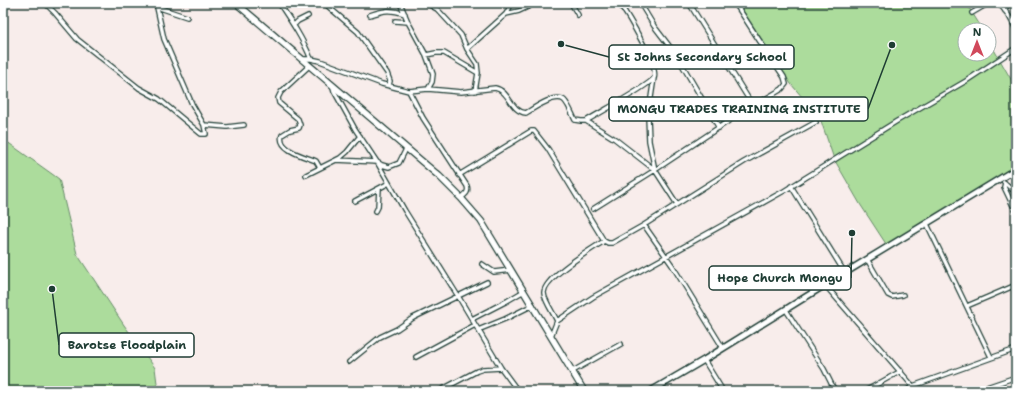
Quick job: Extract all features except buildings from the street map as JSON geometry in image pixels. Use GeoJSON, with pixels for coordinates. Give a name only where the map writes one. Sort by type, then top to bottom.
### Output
{"type":"FeatureCollection","features":[{"type":"Feature","properties":{"kind":"main road"},"geometry":{"type":"LineString","coordinates":[[236,3],[439,176],[461,198],[481,221],[584,391]]}},
{"type":"Feature","properties":{"kind":"main road"},"geometry":{"type":"LineString","coordinates":[[651,391],[786,310],[867,259],[1003,180],[1016,169]]}},
{"type":"Feature","properties":{"kind":"street"},"geometry":{"type":"LineString","coordinates":[[45,3],[77,39],[139,88],[159,99],[202,134],[206,134],[204,125],[192,104],[164,39],[156,5]]}},
{"type":"Feature","properties":{"kind":"street"},"geometry":{"type":"LineString","coordinates":[[279,3],[294,25],[307,48],[311,59]]}},
{"type":"Feature","properties":{"kind":"street"},"geometry":{"type":"LineString","coordinates":[[324,3],[358,32],[387,73],[390,81],[389,85]]}},
{"type":"Feature","properties":{"kind":"street"},"geometry":{"type":"LineString","coordinates":[[400,3],[404,14],[426,55],[433,74],[432,82],[428,89]]}},
{"type":"Feature","properties":{"kind":"street"},"geometry":{"type":"LineString","coordinates":[[426,3],[437,9],[461,35],[467,49],[477,64],[478,73],[476,91]]}},
{"type":"Feature","properties":{"kind":"street"},"geometry":{"type":"LineString","coordinates":[[467,49],[506,14],[512,3]]}},
{"type":"Feature","properties":{"kind":"street"},"geometry":{"type":"LineString","coordinates":[[506,14],[519,11],[536,3]]}},
{"type":"Feature","properties":{"kind":"street"},"geometry":{"type":"LineString","coordinates":[[571,3],[578,14]]}},
{"type":"Feature","properties":{"kind":"street"},"geometry":{"type":"LineString","coordinates":[[619,3],[640,39],[652,63],[655,73],[648,117],[650,141],[656,170],[677,204]]}},
{"type":"Feature","properties":{"kind":"street"},"geometry":{"type":"LineString","coordinates":[[640,3],[654,26],[677,56],[719,128]]}},
{"type":"Feature","properties":{"kind":"street"},"geometry":{"type":"LineString","coordinates":[[689,3],[753,106]]}},
{"type":"Feature","properties":{"kind":"street"},"geometry":{"type":"LineString","coordinates":[[593,209],[782,89],[786,84],[786,80],[735,3]]}},
{"type":"Feature","properties":{"kind":"street"},"geometry":{"type":"LineString","coordinates":[[972,13],[989,3]]}},
{"type":"Feature","properties":{"kind":"street"},"geometry":{"type":"LineString","coordinates":[[999,3],[1016,29]]}},
{"type":"Feature","properties":{"kind":"street"},"geometry":{"type":"LineString","coordinates":[[1005,11],[1007,3]]}},
{"type":"Feature","properties":{"kind":"street"},"geometry":{"type":"LineString","coordinates":[[156,5],[187,17]]}},
{"type":"Feature","properties":{"kind":"street"},"geometry":{"type":"LineString","coordinates":[[370,15],[386,10],[394,10],[404,14]]}},
{"type":"Feature","properties":{"kind":"street"},"geometry":{"type":"LineString","coordinates":[[294,25],[298,21],[308,16]]}},
{"type":"Feature","properties":{"kind":"street"},"geometry":{"type":"LineString","coordinates":[[395,21],[408,22]]}},
{"type":"Feature","properties":{"kind":"street"},"geometry":{"type":"LineString","coordinates":[[551,336],[557,321],[593,297],[666,258],[791,186],[897,121],[966,81],[1016,48]]}},
{"type":"Feature","properties":{"kind":"street"},"geometry":{"type":"LineString","coordinates":[[426,55],[436,53],[444,54],[478,73]]}},
{"type":"Feature","properties":{"kind":"street"},"geometry":{"type":"LineString","coordinates":[[300,59],[311,59],[410,91],[428,89],[461,92],[495,88],[500,89],[506,95],[513,107],[526,113],[553,98],[558,98],[565,102],[575,120],[586,121],[615,139],[656,170]]}},
{"type":"Feature","properties":{"kind":"street"},"geometry":{"type":"LineString","coordinates":[[309,66],[280,92],[279,103],[298,119],[300,125],[299,128],[290,130],[282,135],[281,141],[282,144],[292,151],[316,161],[320,168]]}},
{"type":"Feature","properties":{"kind":"street"},"geometry":{"type":"LineString","coordinates":[[586,121],[642,88],[654,78]]}},
{"type":"Feature","properties":{"kind":"street"},"geometry":{"type":"LineString","coordinates":[[333,87],[355,128],[423,240],[501,368],[518,391]]}},
{"type":"Feature","properties":{"kind":"street"},"geometry":{"type":"LineString","coordinates":[[410,91],[423,118],[468,190],[467,193],[461,198]]}},
{"type":"Feature","properties":{"kind":"street"},"geometry":{"type":"LineString","coordinates":[[459,175],[531,131],[534,131],[548,149],[604,241],[612,243],[644,225],[744,162],[816,122]]}},
{"type":"Feature","properties":{"kind":"street"},"geometry":{"type":"LineString","coordinates":[[204,125],[227,127],[244,125]]}},
{"type":"Feature","properties":{"kind":"street"},"geometry":{"type":"LineString","coordinates":[[306,175],[336,160],[347,152],[360,136]]}},
{"type":"Feature","properties":{"kind":"street"},"geometry":{"type":"LineString","coordinates":[[336,160],[377,162],[384,166],[396,165],[401,160],[406,149]]}},
{"type":"Feature","properties":{"kind":"street"},"geometry":{"type":"LineString","coordinates":[[1003,180],[1016,193]]}},
{"type":"Feature","properties":{"kind":"street"},"geometry":{"type":"LineString","coordinates":[[1003,180],[1004,187],[1016,212]]}},
{"type":"Feature","properties":{"kind":"street"},"geometry":{"type":"LineString","coordinates":[[355,201],[389,183]]}},
{"type":"Feature","properties":{"kind":"street"},"geometry":{"type":"LineString","coordinates":[[791,186],[845,273]]}},
{"type":"Feature","properties":{"kind":"street"},"geometry":{"type":"LineString","coordinates":[[376,211],[378,207],[379,189]]}},
{"type":"Feature","properties":{"kind":"street"},"geometry":{"type":"LineString","coordinates":[[926,224],[991,357]]}},
{"type":"Feature","properties":{"kind":"street"},"geometry":{"type":"LineString","coordinates":[[644,225],[672,265],[723,348]]}},
{"type":"Feature","properties":{"kind":"street"},"geometry":{"type":"LineString","coordinates":[[557,321],[544,294],[546,285],[572,262],[604,241]]}},
{"type":"Feature","properties":{"kind":"street"},"geometry":{"type":"LineString","coordinates":[[867,259],[888,295],[892,297],[903,295]]}},
{"type":"Feature","properties":{"kind":"street"},"geometry":{"type":"LineString","coordinates":[[482,264],[494,272],[511,270]]}},
{"type":"Feature","properties":{"kind":"street"},"geometry":{"type":"LineString","coordinates":[[350,362],[380,337],[397,329],[412,318],[487,282]]}},
{"type":"Feature","properties":{"kind":"street"},"geometry":{"type":"LineString","coordinates":[[825,285],[917,391]]}},
{"type":"Feature","properties":{"kind":"street"},"geometry":{"type":"LineString","coordinates":[[967,306],[1016,285]]}},
{"type":"Feature","properties":{"kind":"street"},"geometry":{"type":"LineString","coordinates":[[472,319],[507,302],[524,291]]}},
{"type":"Feature","properties":{"kind":"street"},"geometry":{"type":"LineString","coordinates":[[478,330],[533,306]]}},
{"type":"Feature","properties":{"kind":"street"},"geometry":{"type":"LineString","coordinates":[[786,310],[824,369],[835,391]]}},
{"type":"Feature","properties":{"kind":"street"},"geometry":{"type":"LineString","coordinates":[[416,357],[475,325]]}},
{"type":"Feature","properties":{"kind":"street"},"geometry":{"type":"LineString","coordinates":[[573,371],[621,344]]}},
{"type":"Feature","properties":{"kind":"street"},"geometry":{"type":"LineString","coordinates":[[906,391],[913,386],[1016,348]]}},
{"type":"Feature","properties":{"kind":"street"},"geometry":{"type":"LineString","coordinates":[[704,360],[722,391]]}},
{"type":"Feature","properties":{"kind":"street"},"geometry":{"type":"LineString","coordinates":[[439,391],[477,371],[483,369],[501,368]]}},
{"type":"Feature","properties":{"kind":"street"},"geometry":{"type":"LineString","coordinates":[[865,391],[901,371]]}},
{"type":"Feature","properties":{"kind":"street"},"geometry":{"type":"LineString","coordinates":[[975,391],[1016,376]]}},
{"type":"Feature","properties":{"kind":"green space"},"geometry":{"type":"Polygon","coordinates":[[[738,3],[966,3],[978,22],[957,22],[957,62],[997,62],[997,55],[1016,88],[1016,170],[888,247],[860,204],[834,159],[820,118],[791,84],[738,3]]]}},
{"type":"Feature","properties":{"kind":"green space"},"geometry":{"type":"Polygon","coordinates":[[[3,139],[59,179],[77,254],[124,325],[155,368],[158,391],[3,391],[3,139]]]}},
{"type":"Feature","properties":{"kind":"place","name":"St Johns Secondary School"},"geometry":{"type":"Point","coordinates":[561,44]}},
{"type":"Feature","properties":{"kind":"place","name":"MONGU TRADES TRAINING INSTITUTE"},"geometry":{"type":"Point","coordinates":[892,45]}},
{"type":"Feature","properties":{"kind":"place","name":"Hope Church Mongu"},"geometry":{"type":"Point","coordinates":[852,233]}},
{"type":"Feature","properties":{"kind":"place","name":"Barotse Floodplain"},"geometry":{"type":"Point","coordinates":[52,289]}}]}
